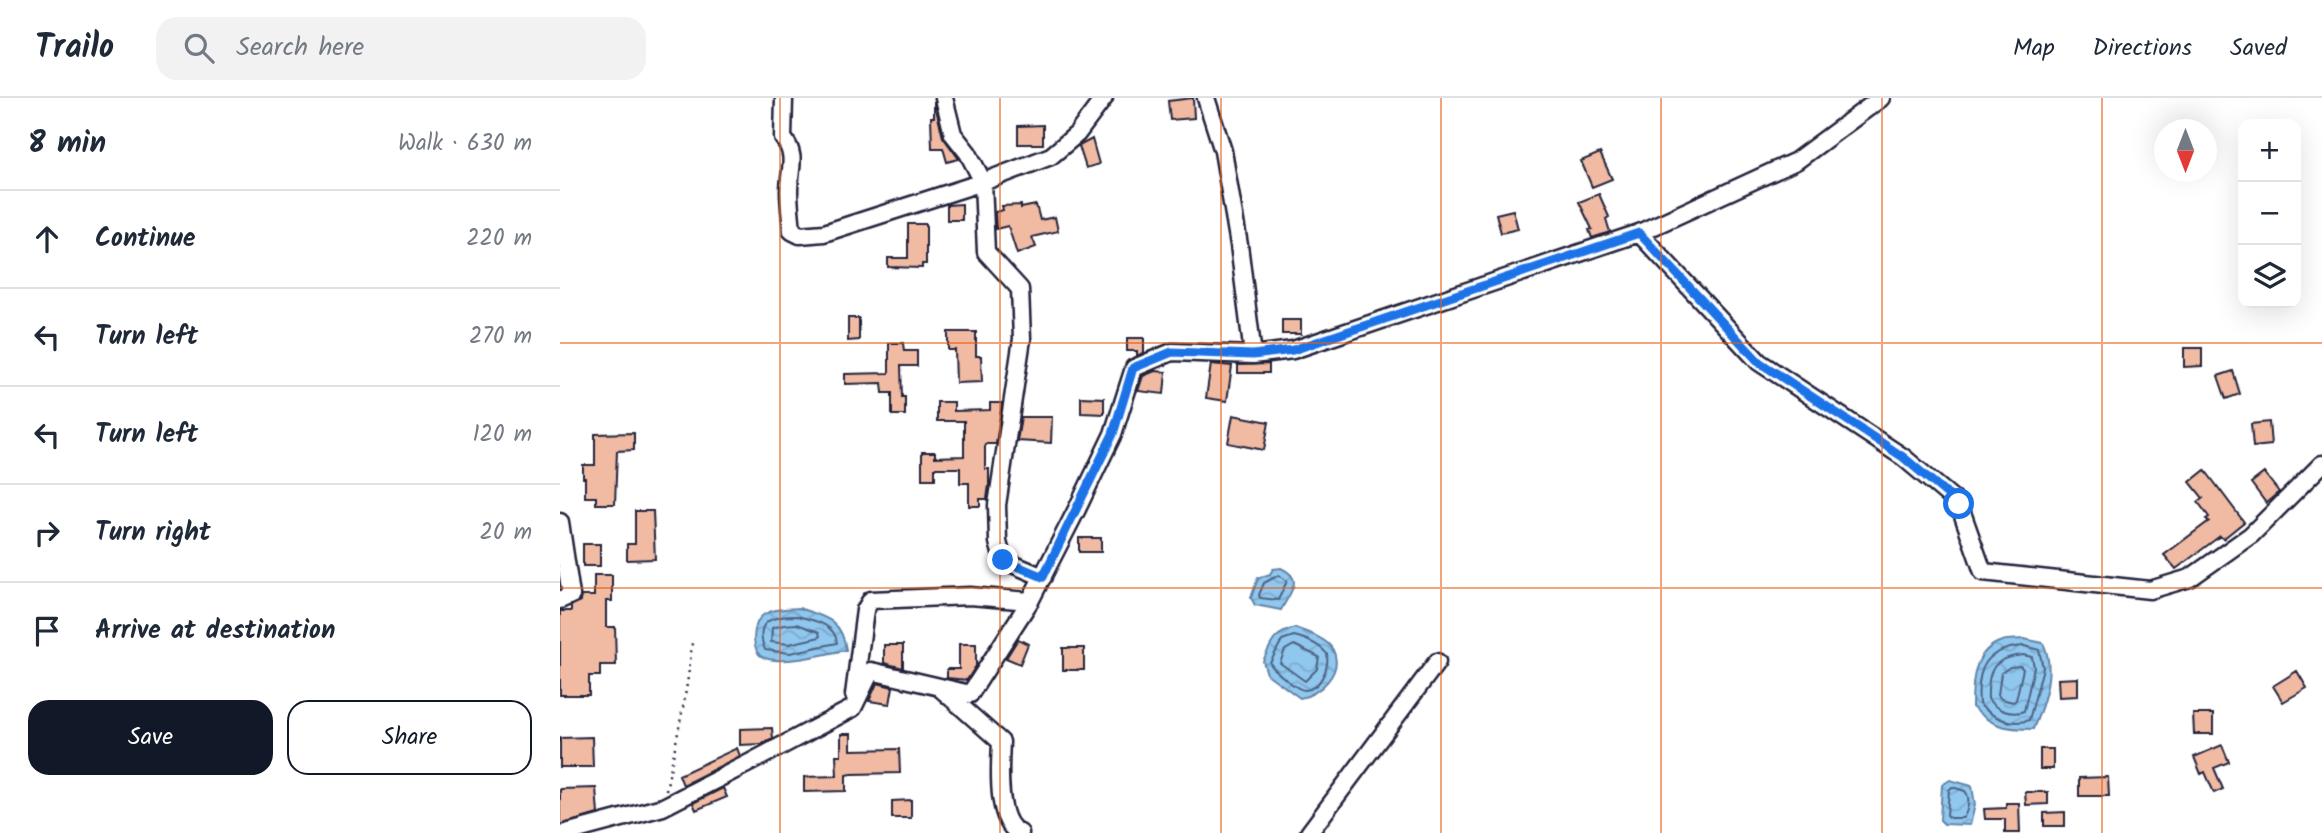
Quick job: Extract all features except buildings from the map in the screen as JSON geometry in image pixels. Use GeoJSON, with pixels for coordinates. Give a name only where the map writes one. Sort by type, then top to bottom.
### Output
{"type":"FeatureCollection","features":[{"type":"Feature","properties":{"kind":"street"},"geometry":{"type":"LineString","coordinates":[[784,98],[783,138],[791,147],[792,159],[789,191],[792,231],[800,235],[824,233],[983,182],[1051,156],[1077,134],[1104,98]]}},
{"type":"Feature","properties":{"kind":"street"},"geometry":{"type":"LineString","coordinates":[[944,98],[953,134],[968,153],[983,182],[986,252],[1020,289],[1022,339],[998,505],[998,542],[1003,560],[1043,577]]}},
{"type":"Feature","properties":{"kind":"street"},"geometry":{"type":"LineString","coordinates":[[1206,98],[1223,151],[1239,245],[1253,355]]}},
{"type":"Feature","properties":{"kind":"street"},"geometry":{"type":"LineString","coordinates":[[566,833],[663,807],[853,708],[872,671],[970,694],[1043,577],[1113,434],[1133,368],[1172,352],[1253,355],[1293,350],[1639,233],[1796,161],[1881,98]]}},
{"type":"Feature","properties":{"kind":"street"},"geometry":{"type":"LineString","coordinates":[[1639,233],[1759,362],[1903,457],[1959,504],[1983,572],[2150,590],[2190,578],[2251,535],[2322,464]]}},
{"type":"Feature","properties":{"kind":"street"},"geometry":{"type":"LineString","coordinates":[[560,522],[571,595],[560,600]]}},
{"type":"Feature","properties":{"kind":"street"},"geometry":{"type":"LineString","coordinates":[[853,708],[865,610],[871,600],[970,596],[1030,601]]}},
{"type":"Feature","properties":{"kind":"street"},"geometry":{"type":"LineString","coordinates":[[1309,833],[1437,662]]}},
{"type":"Feature","properties":{"kind":"street"},"geometry":{"type":"LineString","coordinates":[[938,687],[1001,742],[999,772],[1004,816],[1014,831],[1020,833]]}},
{"type":"Feature","properties":{"kind":"path"},"geometry":{"type":"LineString","coordinates":[[663,807],[677,747],[690,673],[692,642]]}},
{"type":"Feature","properties":{"kind":"water"},"geometry":{"type":"Polygon","coordinates":[[[1281,568],[1288,572],[1294,581],[1281,610],[1255,605],[1251,598],[1258,578],[1270,574],[1273,569],[1281,568]]]}},
{"type":"Feature","properties":{"kind":"water"},"geometry":{"type":"Polygon","coordinates":[[[799,608],[824,617],[836,625],[846,650],[783,660],[760,655],[754,638],[756,625],[762,616],[780,609],[799,608]]]}},
{"type":"Feature","properties":{"kind":"water"},"geometry":{"type":"Polygon","coordinates":[[[1295,628],[1326,642],[1336,658],[1328,681],[1315,692],[1300,698],[1267,674],[1263,661],[1274,640],[1282,633],[1295,628]]]}},
{"type":"Feature","properties":{"kind":"water"},"geometry":{"type":"Polygon","coordinates":[[[2024,639],[2043,643],[2047,653],[2047,686],[2033,729],[2000,726],[1972,707],[1976,668],[1985,652],[2002,641],[2024,639]]]}},
{"type":"Feature","properties":{"kind":"water"},"geometry":{"type":"Polygon","coordinates":[[[1950,780],[1972,786],[1975,805],[1970,825],[1944,824],[1940,820],[1942,785],[1950,780]]]}},
{"type":"Feature","properties":{"kind":"route"},"geometry":{"type":"LineString","coordinates":[[1003,560],[1043,577],[1113,434],[1133,368],[1172,352],[1253,355],[1293,350],[1639,233],[1759,362],[1903,457],[1959,504]]}}]}
